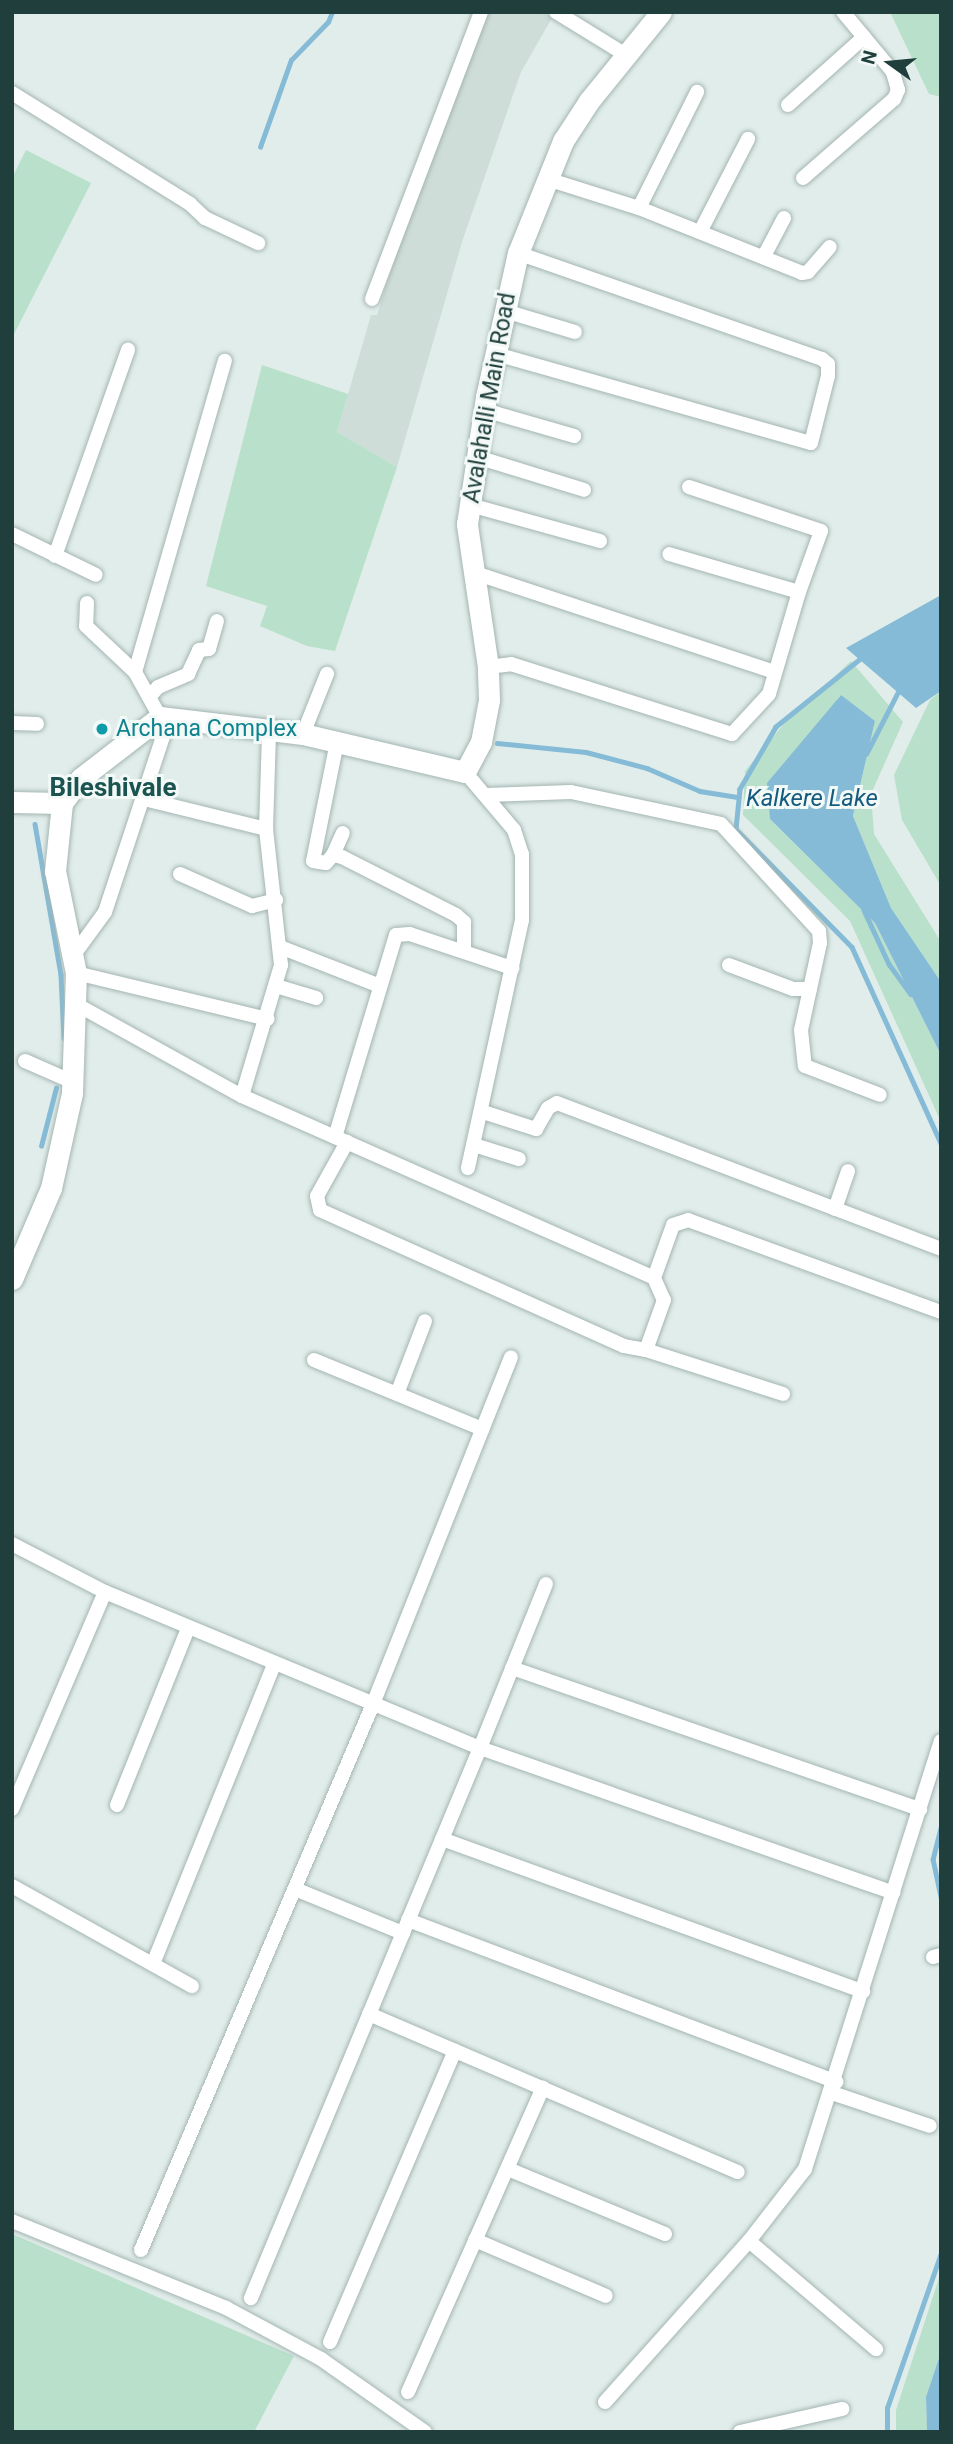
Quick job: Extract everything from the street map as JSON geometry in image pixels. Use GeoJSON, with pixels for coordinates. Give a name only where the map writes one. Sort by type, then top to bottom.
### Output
{"type":"FeatureCollection","features":[{"type":"Feature","properties":{"kind":"main road","name":"Avalahalli Main Road"},"geometry":{"type":"LineString","coordinates":[[465,772],[481,742],[489,700],[488,667],[467,524],[484,410],[518,253],[563,141],[589,101],[661,12]]}},
{"type":"Feature","properties":{"kind":"main road"},"geometry":{"type":"LineString","coordinates":[[12,1279],[51,1188],[73,1082],[75,964],[55,871],[62,803],[81,778],[164,718],[270,733],[303,734],[465,772]]}},
{"type":"Feature","properties":{"kind":"main road"},"geometry":{"type":"LineString","coordinates":[[12,802],[62,803]]}},
{"type":"Feature","properties":{"kind":"street"},"geometry":{"type":"LineString","coordinates":[[372,299],[481,12]]}},
{"type":"Feature","properties":{"kind":"street"},"geometry":{"type":"LineString","coordinates":[[555,12],[626,55]]}},
{"type":"Feature","properties":{"kind":"street"},"geometry":{"type":"LineString","coordinates":[[803,178],[894,99],[898,82],[842,12]]}},
{"type":"Feature","properties":{"kind":"street"},"geometry":{"type":"LineString","coordinates":[[788,106],[864,37]]}},
{"type":"Feature","properties":{"kind":"street"},"geometry":{"type":"LineString","coordinates":[[639,208],[697,92]]}},
{"type":"Feature","properties":{"kind":"street"},"geometry":{"type":"LineString","coordinates":[[12,93],[190,204],[205,218],[258,243]]}},
{"type":"Feature","properties":{"kind":"street"},"geometry":{"type":"LineString","coordinates":[[701,232],[748,139]]}},
{"type":"Feature","properties":{"kind":"street"},"geometry":{"type":"LineString","coordinates":[[547,179],[639,208],[805,274],[830,247]]}},
{"type":"Feature","properties":{"kind":"street"},"geometry":{"type":"LineString","coordinates":[[764,256],[784,218]]}},
{"type":"Feature","properties":{"kind":"street"},"geometry":{"type":"LineString","coordinates":[[496,354],[811,443],[828,376],[828,364],[822,359],[518,253]]}},
{"type":"Feature","properties":{"kind":"street"},"geometry":{"type":"LineString","coordinates":[[505,311],[575,332]]}},
{"type":"Feature","properties":{"kind":"street"},"geometry":{"type":"LineString","coordinates":[[55,556],[128,351]]}},
{"type":"Feature","properties":{"kind":"street"},"geometry":{"type":"LineString","coordinates":[[135,672],[225,361]]}},
{"type":"Feature","properties":{"kind":"street"},"geometry":{"type":"LineString","coordinates":[[484,410],[574,436]]}},
{"type":"Feature","properties":{"kind":"street"},"geometry":{"type":"LineString","coordinates":[[477,457],[584,490]]}},
{"type":"Feature","properties":{"kind":"street"},"geometry":{"type":"LineString","coordinates":[[488,667],[512,664],[732,734],[769,694],[799,592],[821,531],[689,487]]}},
{"type":"Feature","properties":{"kind":"street"},"geometry":{"type":"LineString","coordinates":[[470,505],[600,541]]}},
{"type":"Feature","properties":{"kind":"street"},"geometry":{"type":"LineString","coordinates":[[12,534],[96,575]]}},
{"type":"Feature","properties":{"kind":"street"},"geometry":{"type":"LineString","coordinates":[[669,554],[799,592]]}},
{"type":"Feature","properties":{"kind":"street"},"geometry":{"type":"LineString","coordinates":[[475,573],[775,672]]}},
{"type":"Feature","properties":{"kind":"street"},"geometry":{"type":"LineString","coordinates":[[87,603],[86,626],[135,672],[164,718],[144,799],[105,912],[75,964],[268,1019]]}},
{"type":"Feature","properties":{"kind":"street"},"geometry":{"type":"LineString","coordinates":[[149,697],[158,687],[188,674],[199,650],[209,649],[217,621]]}},
{"type":"Feature","properties":{"kind":"street"},"geometry":{"type":"LineString","coordinates":[[303,734],[327,674]]}},
{"type":"Feature","properties":{"kind":"street"},"geometry":{"type":"LineString","coordinates":[[12,723],[37,724]]}},
{"type":"Feature","properties":{"kind":"street"},"geometry":{"type":"LineString","coordinates":[[242,1096],[268,1019],[276,986],[280,947],[266,829],[270,733]]}},
{"type":"Feature","properties":{"kind":"street"},"geometry":{"type":"LineString","coordinates":[[337,742],[312,852],[317,863],[326,863],[333,855],[343,833]]}},
{"type":"Feature","properties":{"kind":"street"},"geometry":{"type":"LineString","coordinates":[[465,772],[514,830],[522,854],[522,920],[483,1112],[468,1168]]}},
{"type":"Feature","properties":{"kind":"street"},"geometry":{"type":"LineString","coordinates":[[487,795],[572,792],[722,824],[819,931],[800,1044],[805,1066],[880,1096]]}},
{"type":"Feature","properties":{"kind":"street"},"geometry":{"type":"LineString","coordinates":[[144,799],[266,829]]}},
{"type":"Feature","properties":{"kind":"street"},"geometry":{"type":"LineString","coordinates":[[333,855],[456,915],[464,922],[464,951]]}},
{"type":"Feature","properties":{"kind":"street"},"geometry":{"type":"LineString","coordinates":[[180,874],[252,906],[275,900]]}},
{"type":"Feature","properties":{"kind":"street"},"geometry":{"type":"LineString","coordinates":[[512,968],[399,933],[380,986],[341,1140],[317,1196],[320,1210],[624,1346],[646,1350],[783,1394]]}},
{"type":"Feature","properties":{"kind":"street"},"geometry":{"type":"LineString","coordinates":[[280,947],[380,986]]}},
{"type":"Feature","properties":{"kind":"street"},"geometry":{"type":"LineString","coordinates":[[729,965],[793,989],[810,989]]}},
{"type":"Feature","properties":{"kind":"street"},"geometry":{"type":"LineString","coordinates":[[276,986],[316,998]]}},
{"type":"Feature","properties":{"kind":"street"},"geometry":{"type":"LineString","coordinates":[[74,1003],[242,1096],[654,1278],[664,1300],[646,1350]]}},
{"type":"Feature","properties":{"kind":"street"},"geometry":{"type":"LineString","coordinates":[[25,1061],[73,1082]]}},
{"type":"Feature","properties":{"kind":"street"},"geometry":{"type":"LineString","coordinates":[[483,1112],[536,1129],[548,1108],[557,1103],[941,1249]]}},
{"type":"Feature","properties":{"kind":"street"},"geometry":{"type":"LineString","coordinates":[[474,1144],[519,1159]]}},
{"type":"Feature","properties":{"kind":"street"},"geometry":{"type":"LineString","coordinates":[[835,1209],[848,1171]]}},
{"type":"Feature","properties":{"kind":"street"},"geometry":{"type":"LineString","coordinates":[[654,1278],[673,1225],[688,1220],[941,1312]]}},
{"type":"Feature","properties":{"kind":"street"},"geometry":{"type":"LineString","coordinates":[[397,1394],[425,1321]]}},
{"type":"Feature","properties":{"kind":"street"},"geometry":{"type":"LineString","coordinates":[[141,2250],[373,1704],[511,1358]]}},
{"type":"Feature","properties":{"kind":"street"},"geometry":{"type":"LineString","coordinates":[[314,1360],[482,1429]]}},
{"type":"Feature","properties":{"kind":"street"},"geometry":{"type":"LineString","coordinates":[[12,1544],[105,1592],[480,1748],[893,1893]]}},
{"type":"Feature","properties":{"kind":"street"},"geometry":{"type":"LineString","coordinates":[[251,2298],[546,1584]]}},
{"type":"Feature","properties":{"kind":"street"},"geometry":{"type":"LineString","coordinates":[[12,1809],[105,1592]]}},
{"type":"Feature","properties":{"kind":"street"},"geometry":{"type":"LineString","coordinates":[[117,1805],[188,1628]]}},
{"type":"Feature","properties":{"kind":"street"},"geometry":{"type":"LineString","coordinates":[[153,1964],[274,1664]]}},
{"type":"Feature","properties":{"kind":"street"},"geometry":{"type":"LineString","coordinates":[[512,1668],[920,1809]]}},
{"type":"Feature","properties":{"kind":"street"},"geometry":{"type":"LineString","coordinates":[[605,2402],[796,2185],[834,2087],[941,1741]]}},
{"type":"Feature","properties":{"kind":"street"},"geometry":{"type":"LineString","coordinates":[[442,1839],[863,1990]]}},
{"type":"Feature","properties":{"kind":"street"},"geometry":{"type":"LineString","coordinates":[[12,1886],[192,1986]]}},
{"type":"Feature","properties":{"kind":"street"},"geometry":{"type":"LineString","coordinates":[[295,1889],[405,1926],[834,2087],[930,2126]]}},
{"type":"Feature","properties":{"kind":"street"},"geometry":{"type":"LineString","coordinates":[[369,2014],[738,2172]]}},
{"type":"Feature","properties":{"kind":"street"},"geometry":{"type":"LineString","coordinates":[[330,2342],[454,2050]]}},
{"type":"Feature","properties":{"kind":"street"},"geometry":{"type":"LineString","coordinates":[[408,2392],[543,2088]]}},
{"type":"Feature","properties":{"kind":"street"},"geometry":{"type":"LineString","coordinates":[[508,2169],[665,2234]]}},
{"type":"Feature","properties":{"kind":"street"},"geometry":{"type":"LineString","coordinates":[[12,2221],[226,2308],[321,2359],[425,2432]]}},
{"type":"Feature","properties":{"kind":"street"},"geometry":{"type":"LineString","coordinates":[[475,2240],[606,2296]]}},
{"type":"Feature","properties":{"kind":"street"},"geometry":{"type":"LineString","coordinates":[[749,2241],[876,2349]]}},
{"type":"Feature","properties":{"kind":"street"},"geometry":{"type":"LineString","coordinates":[[740,2432],[842,2409]]}},
{"type":"Feature","properties":{"kind":"shaded area"},"geometry":{"type":"Polygon","coordinates":[[[487,12],[543,12],[552,18],[521,72],[462,242],[397,467],[337,432],[371,315],[377,315],[406,223],[487,12]]]}},
{"type":"Feature","properties":{"kind":"green space"},"geometry":{"type":"Polygon","coordinates":[[[890,12],[941,12],[941,97],[929,94],[890,12]]]}},
{"type":"Feature","properties":{"kind":"green space"},"geometry":{"type":"Polygon","coordinates":[[[26,150],[91,183],[12,338],[12,178],[26,150]]]}},
{"type":"Feature","properties":{"kind":"green space"},"geometry":{"type":"Polygon","coordinates":[[[262,365],[348,394],[337,432],[397,467],[335,651],[307,646],[260,626],[267,606],[206,586],[262,365]]]}},
{"type":"Feature","properties":{"kind":"green space"},"geometry":{"type":"Polygon","coordinates":[[[851,661],[903,722],[871,794],[874,834],[941,942],[941,982],[891,908],[853,816],[875,721],[840,695],[770,819],[875,923],[941,1055],[941,1122],[850,921],[743,815],[745,771],[783,725],[851,661]]]}},
{"type":"Feature","properties":{"kind":"green space"},"geometry":{"type":"Polygon","coordinates":[[[941,691],[941,886],[902,820],[894,775],[930,700],[941,691]]]}},
{"type":"Feature","properties":{"kind":"green space"},"geometry":{"type":"Polygon","coordinates":[[[12,2234],[294,2356],[254,2432],[12,2432],[12,2234]]]}},
{"type":"Feature","properties":{"kind":"green space"},"geometry":{"type":"Polygon","coordinates":[[[941,2272],[941,2352],[926,2397],[927,2432],[896,2432],[896,2410],[941,2272]]]}},
{"type":"Feature","properties":{"kind":"water"},"geometry":{"type":"Polygon","coordinates":[[[941,595],[941,691],[916,708],[846,648],[941,595]]]}},
{"type":"Feature","properties":{"kind":"water","name":"Kalkere Lake"},"geometry":{"type":"Polygon","coordinates":[[[841,695],[875,721],[853,816],[891,908],[941,982],[941,1055],[875,923],[770,819],[767,783],[841,695]]]}},
{"type":"Feature","properties":{"kind":"water"},"geometry":{"type":"Polygon","coordinates":[[[941,2352],[941,2432],[927,2432],[926,2397],[941,2352]]]}},
{"type":"Feature","properties":{"kind":"waterway"},"geometry":{"type":"LineString","coordinates":[[260,147],[291,60],[328,22],[332,12]]}},
{"type":"Feature","properties":{"kind":"waterway"},"geometry":{"type":"LineString","coordinates":[[863,657],[776,727],[740,789],[736,829],[852,947],[941,1143]]}},
{"type":"Feature","properties":{"kind":"waterway"},"geometry":{"type":"LineString","coordinates":[[866,754],[899,690]]}},
{"type":"Feature","properties":{"kind":"waterway"},"geometry":{"type":"LineString","coordinates":[[497,743],[586,752],[647,768],[700,791],[739,797]]}},
{"type":"Feature","properties":{"kind":"waterway"},"geometry":{"type":"LineString","coordinates":[[35,824],[61,975],[64,1038]]}},
{"type":"Feature","properties":{"kind":"waterway"},"geometry":{"type":"LineString","coordinates":[[864,910],[889,964],[911,994]]}},
{"type":"Feature","properties":{"kind":"waterway"},"geometry":{"type":"LineString","coordinates":[[41,1146],[56,1088]]}},
{"type":"Feature","properties":{"kind":"waterway"},"geometry":{"type":"LineString","coordinates":[[941,1828],[933,1859],[941,1898]]}},
{"type":"Feature","properties":{"kind":"waterway"},"geometry":{"type":"LineString","coordinates":[[887,2432],[887,2408],[941,2253]]}},
{"type":"Feature","properties":{"kind":"place","name":"Archana Complex"},"geometry":{"type":"Point","coordinates":[102,729]}},
{"type":"Feature","properties":{"kind":"district","name":"Bileshivale"},"geometry":{"type":"Point","coordinates":[113,788]}}]}
